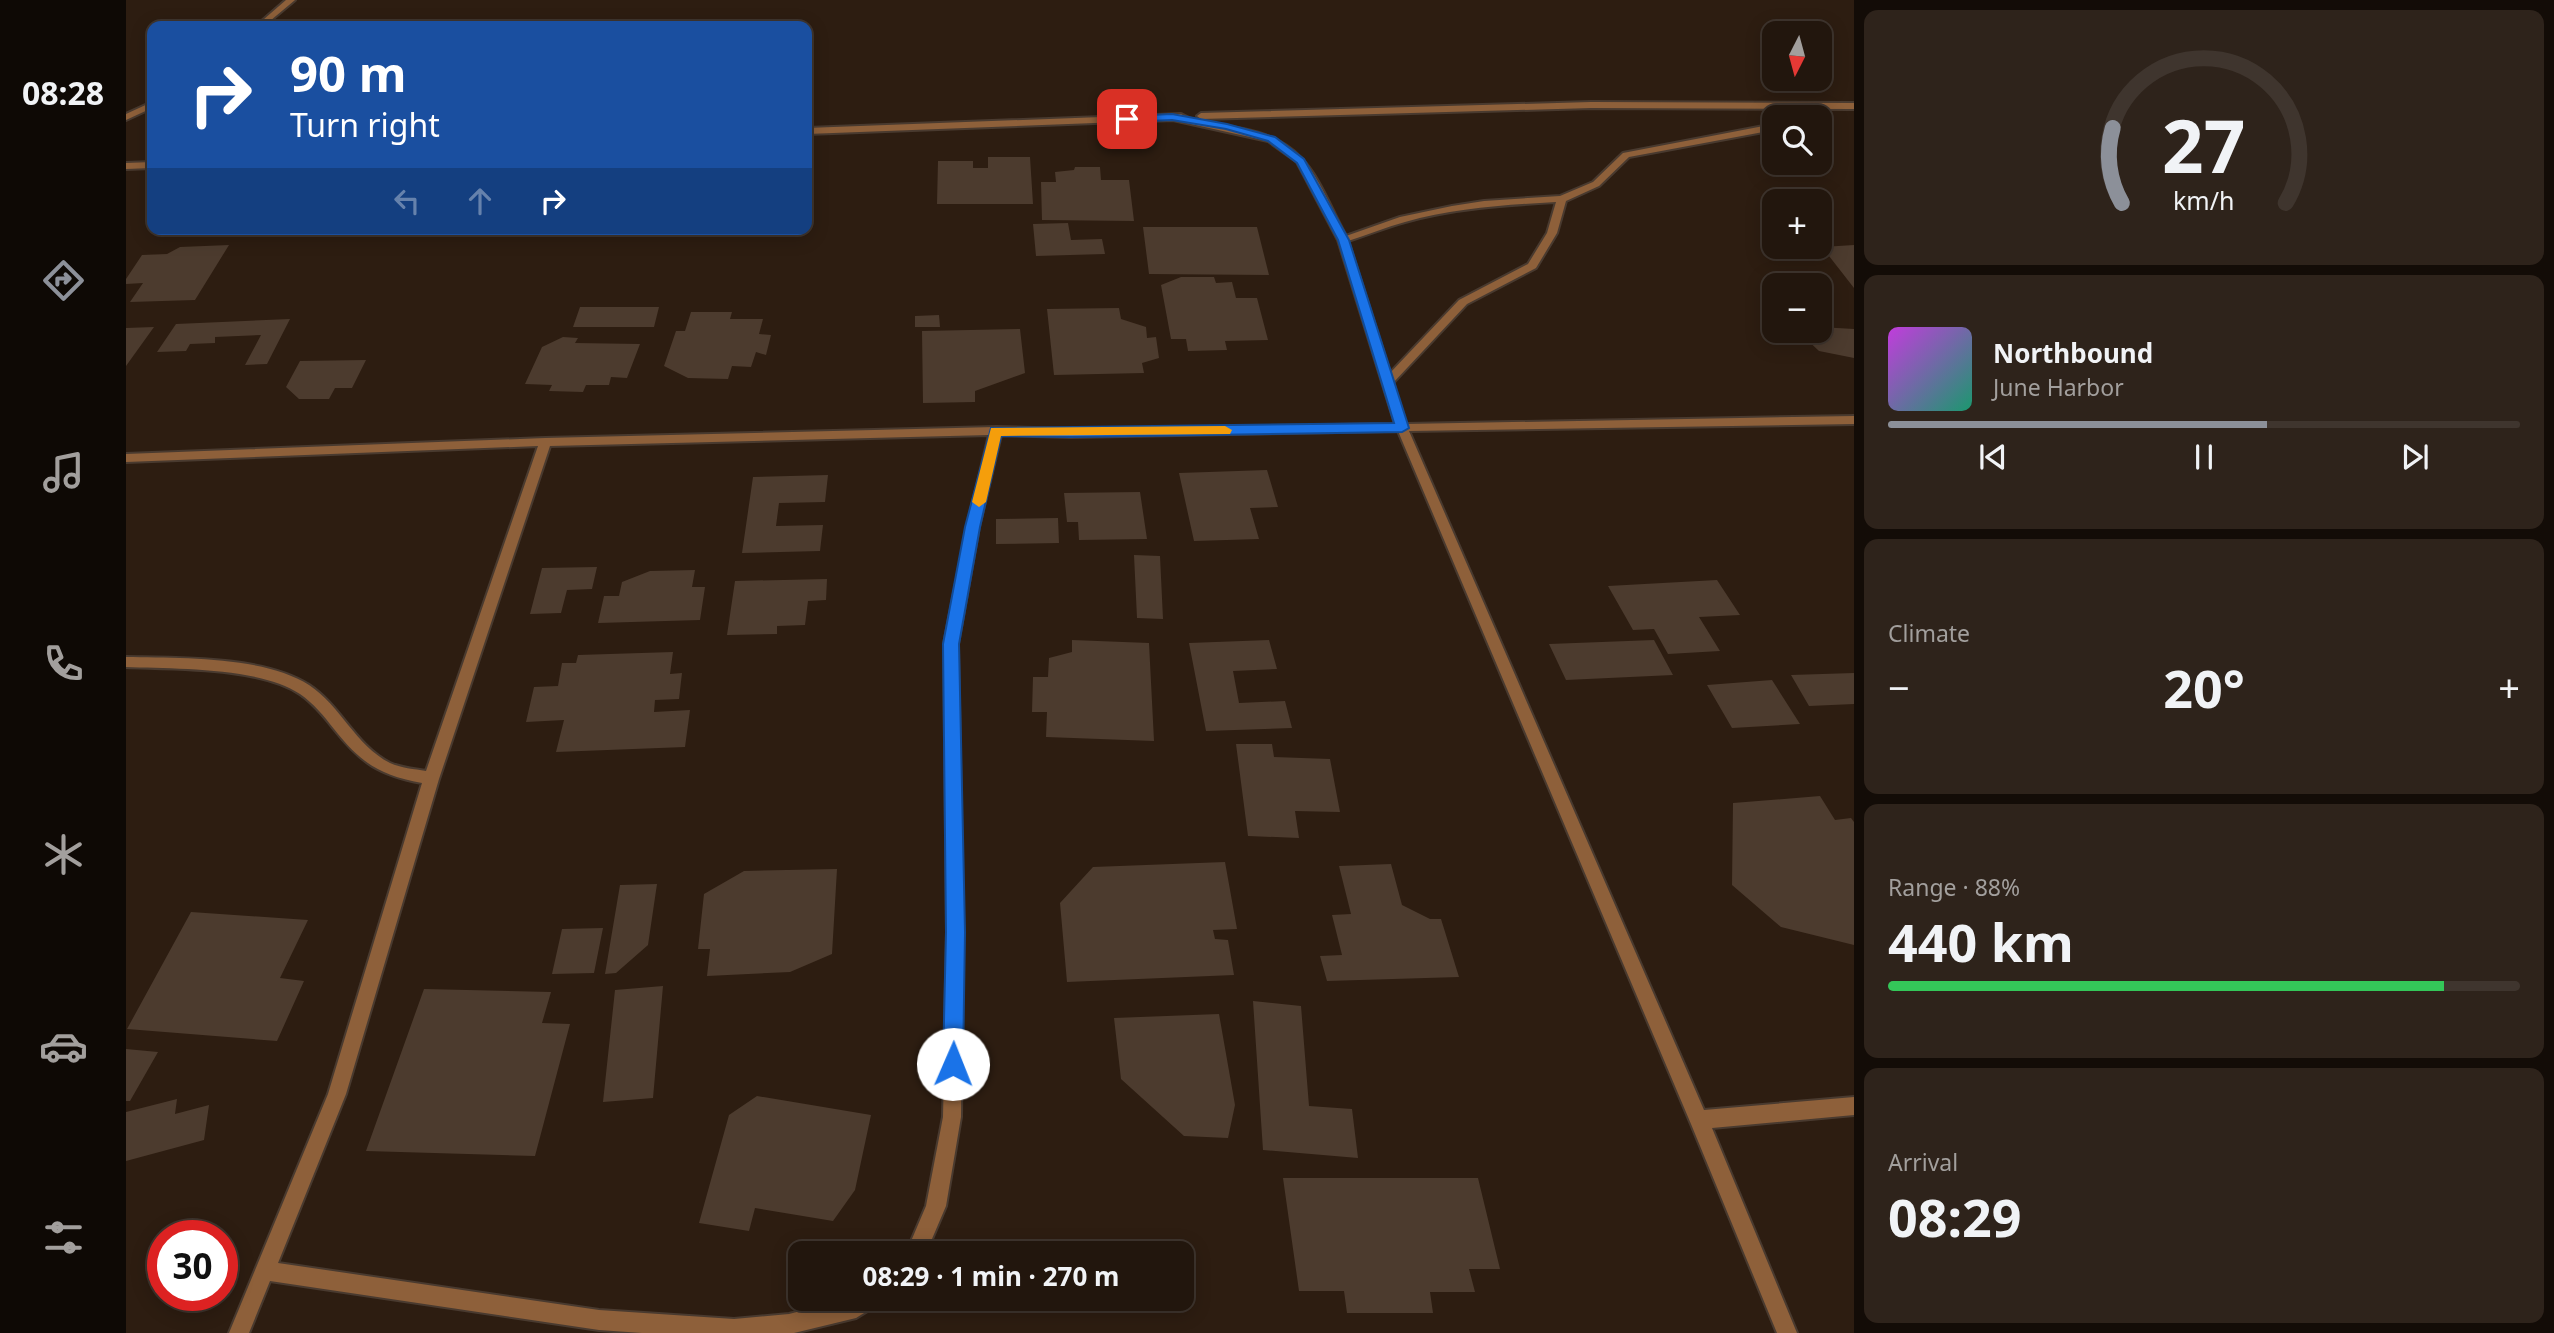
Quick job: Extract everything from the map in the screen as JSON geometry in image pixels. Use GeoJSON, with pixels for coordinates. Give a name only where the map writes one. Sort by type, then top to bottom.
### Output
{"type":"FeatureCollection","features":[{"type":"Feature","properties":{"kind":"street"},"geometry":{"type":"LineString","coordinates":[[266,21],[291,0]]}},
{"type":"Feature","properties":{"kind":"street"},"geometry":{"type":"LineString","coordinates":[[812,131],[1172,117],[1577,106],[1762,107]]}},
{"type":"Feature","properties":{"kind":"street"},"geometry":{"type":"LineString","coordinates":[[1832,107],[1854,106]]}},
{"type":"Feature","properties":{"kind":"street"},"geometry":{"type":"LineString","coordinates":[[126,117],[147,107]]}},
{"type":"Feature","properties":{"kind":"street"},"geometry":{"type":"LineString","coordinates":[[1172,117],[1252,133],[1271,139],[1289,150],[1301,162],[1343,240],[1402,428],[1699,1120],[1787,1333]]}},
{"type":"Feature","properties":{"kind":"street"},"geometry":{"type":"LineString","coordinates":[[1343,240],[1403,219],[1452,209],[1562,199],[1596,184],[1626,155],[1762,129]]}},
{"type":"Feature","properties":{"kind":"street"},"geometry":{"type":"LineString","coordinates":[[127,168],[147,166]]}},
{"type":"Feature","properties":{"kind":"street"},"geometry":{"type":"LineString","coordinates":[[1388,382],[1463,302],[1532,265],[1544,250],[1552,233],[1562,199]]}},
{"type":"Feature","properties":{"kind":"street"},"geometry":{"type":"LineString","coordinates":[[126,458],[545,442],[996,431],[1071,433],[1854,421]]}},
{"type":"Feature","properties":{"kind":"street"},"geometry":{"type":"LineString","coordinates":[[921,1241],[936,1206],[952,1117],[955,932],[951,644],[973,527],[996,431]]}},
{"type":"Feature","properties":{"kind":"street"},"geometry":{"type":"LineString","coordinates":[[239,1333],[267,1271],[337,1094],[431,779],[545,442]]}},
{"type":"Feature","properties":{"kind":"street"},"geometry":{"type":"LineString","coordinates":[[126,662],[194,664],[265,675],[302,688],[328,709],[353,742],[384,768],[431,779]]}},
{"type":"Feature","properties":{"kind":"street"},"geometry":{"type":"LineString","coordinates":[[1699,1120],[1854,1106]]}},
{"type":"Feature","properties":{"kind":"street"},"geometry":{"type":"LineString","coordinates":[[267,1271],[599,1320],[734,1329],[789,1324],[843,1311]]}},
{"type":"Feature","properties":{"kind":"building"},"geometry":{"type":"Polygon","coordinates":[[[988,157],[1030,157],[1033,204],[937,204],[938,161],[973,161],[973,168],[988,168],[988,157]]]}},
{"type":"Feature","properties":{"kind":"building"},"geometry":{"type":"Polygon","coordinates":[[[1075,167],[1100,167],[1101,180],[1129,180],[1134,221],[1042,220],[1041,182],[1056,182],[1055,172],[1074,170],[1075,167]]]}},
{"type":"Feature","properties":{"kind":"building"},"geometry":{"type":"Polygon","coordinates":[[[1068,223],[1071,240],[1102,239],[1105,254],[1036,256],[1033,224],[1068,223]]]}},
{"type":"Feature","properties":{"kind":"building"},"geometry":{"type":"Polygon","coordinates":[[[1143,227],[1257,227],[1269,275],[1149,274],[1143,227]]]}},
{"type":"Feature","properties":{"kind":"building"},"geometry":{"type":"Polygon","coordinates":[[[229,245],[195,300],[130,302],[143,283],[126,284],[126,279],[142,255],[167,254],[180,247],[229,245]]]}},
{"type":"Feature","properties":{"kind":"building"},"geometry":{"type":"Polygon","coordinates":[[[1854,245],[1854,288],[1831,259],[1832,246],[1854,245]]]}},
{"type":"Feature","properties":{"kind":"building"},"geometry":{"type":"Polygon","coordinates":[[[1181,277],[1214,277],[1216,283],[1232,282],[1236,298],[1257,298],[1268,340],[1225,341],[1227,350],[1188,351],[1186,339],[1171,339],[1161,285],[1181,277]]]}},
{"type":"Feature","properties":{"kind":"building"},"geometry":{"type":"Polygon","coordinates":[[[580,307],[659,307],[654,327],[573,327],[580,307]]]}},
{"type":"Feature","properties":{"kind":"building"},"geometry":{"type":"Polygon","coordinates":[[[1119,308],[1121,319],[1146,327],[1147,338],[1156,337],[1159,358],[1142,363],[1144,373],[1054,375],[1047,309],[1119,308]]]}},
{"type":"Feature","properties":{"kind":"building"},"geometry":{"type":"Polygon","coordinates":[[[691,312],[732,312],[730,319],[763,319],[759,334],[771,335],[766,355],[756,352],[751,367],[732,366],[728,379],[688,378],[664,366],[676,331],[685,331],[691,312]]]}},
{"type":"Feature","properties":{"kind":"building"},"geometry":{"type":"Polygon","coordinates":[[[939,315],[940,327],[915,327],[915,316],[939,315]]]}},
{"type":"Feature","properties":{"kind":"building"},"geometry":{"type":"Polygon","coordinates":[[[290,319],[267,364],[245,365],[261,335],[215,337],[215,343],[190,344],[186,351],[157,352],[176,324],[290,319]]]}},
{"type":"Feature","properties":{"kind":"building"},"geometry":{"type":"Polygon","coordinates":[[[154,327],[126,366],[126,328],[154,327]]]}},
{"type":"Feature","properties":{"kind":"building"},"geometry":{"type":"Polygon","coordinates":[[[1832,328],[1854,329],[1854,358],[1819,351],[1810,343],[1832,343],[1832,328]]]}},
{"type":"Feature","properties":{"kind":"building"},"geometry":{"type":"Polygon","coordinates":[[[1020,329],[1025,373],[975,391],[975,402],[923,403],[922,331],[1020,329]]]}},
{"type":"Feature","properties":{"kind":"building"},"geometry":{"type":"Polygon","coordinates":[[[563,337],[578,338],[575,343],[640,344],[627,378],[611,377],[609,385],[586,385],[583,392],[549,391],[552,385],[525,384],[542,347],[563,337]]]}},
{"type":"Feature","properties":{"kind":"building"},"geometry":{"type":"Polygon","coordinates":[[[366,360],[352,388],[335,388],[329,399],[299,399],[286,387],[300,361],[366,360]]]}},
{"type":"Feature","properties":{"kind":"building"},"geometry":{"type":"Polygon","coordinates":[[[1267,470],[1278,507],[1250,508],[1259,539],[1194,541],[1179,473],[1267,470]]]}},
{"type":"Feature","properties":{"kind":"building"},"geometry":{"type":"Polygon","coordinates":[[[828,475],[825,502],[779,503],[776,526],[823,525],[820,551],[742,553],[753,477],[828,475]]]}},
{"type":"Feature","properties":{"kind":"building"},"geometry":{"type":"Polygon","coordinates":[[[1140,492],[1147,539],[1079,540],[1078,522],[1067,522],[1064,493],[1140,492]]]}},
{"type":"Feature","properties":{"kind":"building"},"geometry":{"type":"Polygon","coordinates":[[[1058,518],[1059,543],[996,544],[996,519],[1058,518]]]}},
{"type":"Feature","properties":{"kind":"building"},"geometry":{"type":"Polygon","coordinates":[[[1134,555],[1160,556],[1163,619],[1137,618],[1134,555]]]}},
{"type":"Feature","properties":{"kind":"building"},"geometry":{"type":"Polygon","coordinates":[[[597,567],[592,589],[567,590],[561,613],[530,614],[542,568],[597,567]]]}},
{"type":"Feature","properties":{"kind":"building"},"geometry":{"type":"Polygon","coordinates":[[[695,570],[692,587],[705,587],[700,620],[598,623],[604,596],[619,596],[622,582],[650,571],[695,570]]]}},
{"type":"Feature","properties":{"kind":"building"},"geometry":{"type":"Polygon","coordinates":[[[827,579],[826,600],[808,601],[805,625],[777,626],[777,634],[727,635],[735,581],[827,579]]]}},
{"type":"Feature","properties":{"kind":"building"},"geometry":{"type":"Polygon","coordinates":[[[1717,580],[1740,615],[1699,617],[1720,651],[1668,654],[1654,629],[1633,630],[1608,586],[1717,580]]]}},
{"type":"Feature","properties":{"kind":"building"},"geometry":{"type":"Polygon","coordinates":[[[1072,640],[1149,643],[1154,741],[1046,737],[1047,712],[1032,712],[1033,677],[1048,677],[1049,658],[1072,652],[1072,640]]]}},
{"type":"Feature","properties":{"kind":"building"},"geometry":{"type":"Polygon","coordinates":[[[1269,640],[1277,669],[1233,671],[1239,703],[1285,701],[1292,728],[1206,731],[1189,643],[1269,640]]]}},
{"type":"Feature","properties":{"kind":"building"},"geometry":{"type":"Polygon","coordinates":[[[1654,640],[1673,675],[1566,680],[1549,644],[1654,640]]]}},
{"type":"Feature","properties":{"kind":"building"},"geometry":{"type":"Polygon","coordinates":[[[673,652],[670,674],[682,673],[679,699],[655,700],[654,712],[690,710],[685,747],[556,752],[564,720],[526,722],[534,687],[558,686],[562,663],[576,663],[578,655],[673,652]]]}},
{"type":"Feature","properties":{"kind":"building"},"geometry":{"type":"Polygon","coordinates":[[[1854,673],[1854,704],[1809,706],[1791,675],[1854,673]]]}},
{"type":"Feature","properties":{"kind":"building"},"geometry":{"type":"Polygon","coordinates":[[[1772,680],[1800,724],[1732,728],[1707,685],[1772,680]]]}},
{"type":"Feature","properties":{"kind":"building"},"geometry":{"type":"Polygon","coordinates":[[[1236,744],[1272,744],[1274,757],[1330,759],[1340,812],[1295,811],[1299,838],[1248,836],[1236,744]]]}},
{"type":"Feature","properties":{"kind":"building"},"geometry":{"type":"Polygon","coordinates":[[[1820,796],[1835,820],[1851,818],[1854,822],[1854,945],[1781,927],[1732,885],[1733,803],[1820,796]]]}},
{"type":"Feature","properties":{"kind":"building"},"geometry":{"type":"Polygon","coordinates":[[[1225,862],[1237,929],[1213,930],[1215,939],[1228,940],[1234,975],[1067,982],[1060,903],[1093,867],[1225,862]]]}},
{"type":"Feature","properties":{"kind":"building"},"geometry":{"type":"Polygon","coordinates":[[[1391,864],[1402,905],[1430,919],[1441,919],[1459,977],[1327,981],[1320,956],[1342,955],[1332,915],[1351,914],[1339,866],[1391,864]]]}},
{"type":"Feature","properties":{"kind":"building"},"geometry":{"type":"Polygon","coordinates":[[[837,869],[832,954],[790,972],[707,976],[710,949],[698,949],[704,894],[744,871],[837,869]]]}},
{"type":"Feature","properties":{"kind":"building"},"geometry":{"type":"Polygon","coordinates":[[[657,884],[648,945],[616,973],[605,974],[620,885],[657,884]]]}},
{"type":"Feature","properties":{"kind":"building"},"geometry":{"type":"Polygon","coordinates":[[[191,912],[308,920],[280,978],[304,981],[277,1041],[127,1029],[191,912]]]}},
{"type":"Feature","properties":{"kind":"building"},"geometry":{"type":"Polygon","coordinates":[[[603,928],[594,973],[552,974],[562,929],[603,928]]]}},
{"type":"Feature","properties":{"kind":"building"},"geometry":{"type":"Polygon","coordinates":[[[663,986],[653,1098],[603,1102],[615,990],[663,986]]]}},
{"type":"Feature","properties":{"kind":"building"},"geometry":{"type":"Polygon","coordinates":[[[424,989],[551,992],[542,1023],[570,1024],[535,1156],[366,1151],[424,989]]]}},
{"type":"Feature","properties":{"kind":"building"},"geometry":{"type":"Polygon","coordinates":[[[1253,1001],[1301,1006],[1309,1106],[1352,1109],[1358,1158],[1263,1150],[1253,1001]]]}},
{"type":"Feature","properties":{"kind":"building"},"geometry":{"type":"Polygon","coordinates":[[[1219,1014],[1235,1105],[1228,1138],[1184,1136],[1121,1079],[1114,1018],[1219,1014]]]}},
{"type":"Feature","properties":{"kind":"building"},"geometry":{"type":"Polygon","coordinates":[[[126,1049],[158,1052],[130,1101],[126,1101],[126,1049]]]}},
{"type":"Feature","properties":{"kind":"building"},"geometry":{"type":"Polygon","coordinates":[[[757,1096],[871,1115],[855,1190],[833,1221],[755,1208],[749,1231],[699,1223],[729,1115],[757,1096]]]}},
{"type":"Feature","properties":{"kind":"building"},"geometry":{"type":"Polygon","coordinates":[[[177,1099],[175,1114],[209,1105],[204,1140],[126,1161],[126,1112],[177,1099]]]}},
{"type":"Feature","properties":{"kind":"building"},"geometry":{"type":"Polygon","coordinates":[[[1283,1178],[1478,1178],[1500,1269],[1469,1269],[1475,1292],[1430,1292],[1433,1313],[1347,1313],[1344,1291],[1299,1291],[1283,1178]]]}},
{"type":"Feature","properties":{"kind":"slow traffic"},"geometry":{"type":"LineString","coordinates":[[979,502],[996,431],[1071,433],[1225,430]]}},
{"type":"Feature","properties":{"kind":"route"},"geometry":{"type":"LineString","coordinates":[[953,1064],[955,932],[951,644],[973,527],[996,431],[1071,433],[1402,428],[1343,240],[1301,162],[1289,150],[1271,139],[1227,127],[1172,117],[1127,119]]}}]}
